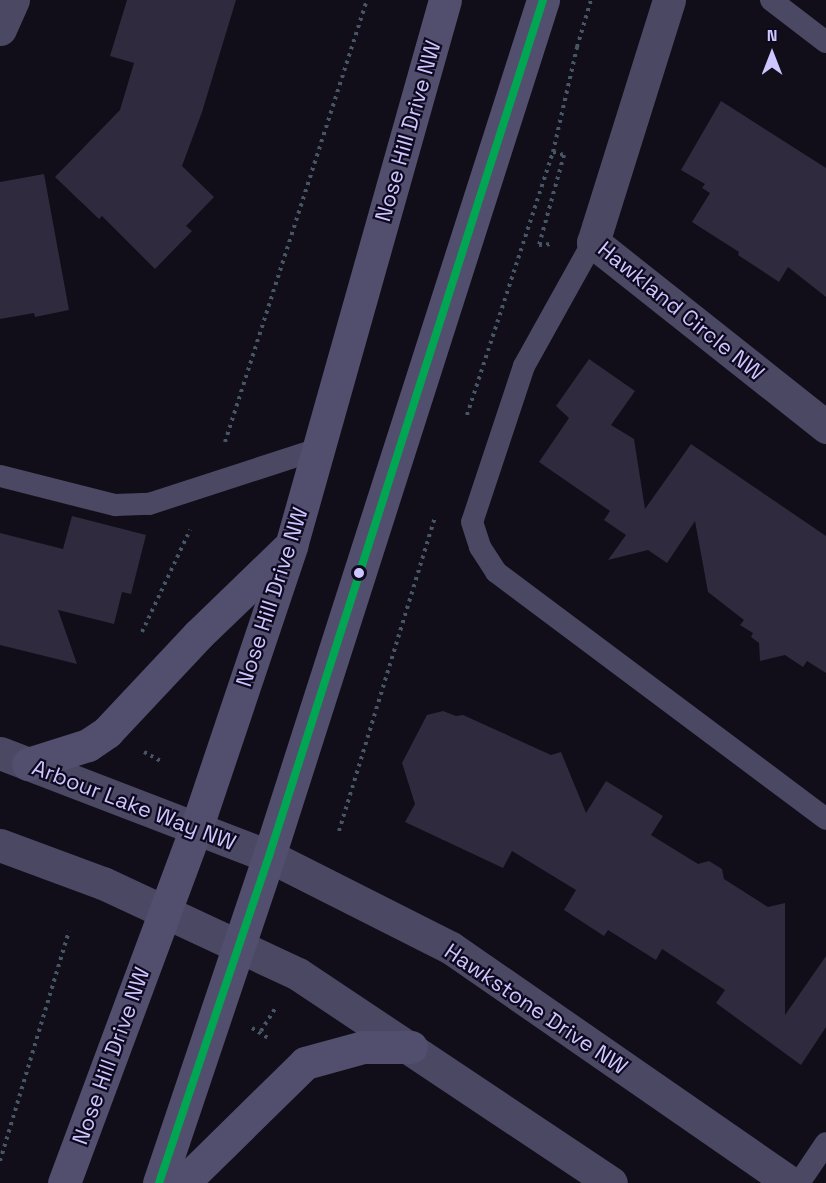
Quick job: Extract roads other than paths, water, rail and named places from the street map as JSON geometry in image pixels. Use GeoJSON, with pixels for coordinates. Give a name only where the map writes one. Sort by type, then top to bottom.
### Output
{"type":"FeatureCollection","features":[{"type":"Feature","properties":{"kind":"main road","name":"Nose Hill Drive NW"},"geometry":{"type":"LineString","coordinates":[[64,1183],[196,829],[291,546],[445,0]]}},
{"type":"Feature","properties":{"kind":"main road"},"geometry":{"type":"LineString","coordinates":[[159,1183],[269,856],[543,0]]}},
{"type":"Feature","properties":{"kind":"main road"},"geometry":{"type":"LineString","coordinates":[[14,758],[88,745],[106,732],[198,635],[291,546]]}},
{"type":"Feature","properties":{"kind":"main road"},"geometry":{"type":"LineString","coordinates":[[183,1183],[305,1063],[363,1047],[411,1047]]}},
{"type":"Feature","properties":{"kind":"street"},"geometry":{"type":"LineString","coordinates":[[0,29],[13,0]]}},
{"type":"Feature","properties":{"kind":"street","name":"Hawkland Circle NW"},"geometry":{"type":"LineString","coordinates":[[669,0],[592,242],[826,427]]}},
{"type":"Feature","properties":{"kind":"street","name":"Arbour Lake Way NW"},"geometry":{"type":"LineString","coordinates":[[14,758],[269,856]]}},
{"type":"Feature","properties":{"kind":"street"},"geometry":{"type":"LineString","coordinates":[[0,844],[103,883],[239,944],[298,974],[411,1047],[611,1183]]}},
{"type":"Feature","properties":{"kind":"street","name":"Hawkstone Drive NW"},"geometry":{"type":"LineString","coordinates":[[269,856],[451,948],[791,1183]]}},
{"type":"Feature","properties":{"kind":"lane"},"geometry":{"type":"LineString","coordinates":[[771,0],[826,42]]}},
{"type":"Feature","properties":{"kind":"lane"},"geometry":{"type":"LineString","coordinates":[[592,242],[524,366],[472,522],[480,547],[496,572],[826,819]]}},
{"type":"Feature","properties":{"kind":"lane"},"geometry":{"type":"LineString","coordinates":[[0,476],[115,505],[149,504],[210,487],[318,449]]}},
{"type":"Feature","properties":{"kind":"lane"},"geometry":{"type":"LineString","coordinates":[[799,1183],[826,1143]]}}]}
